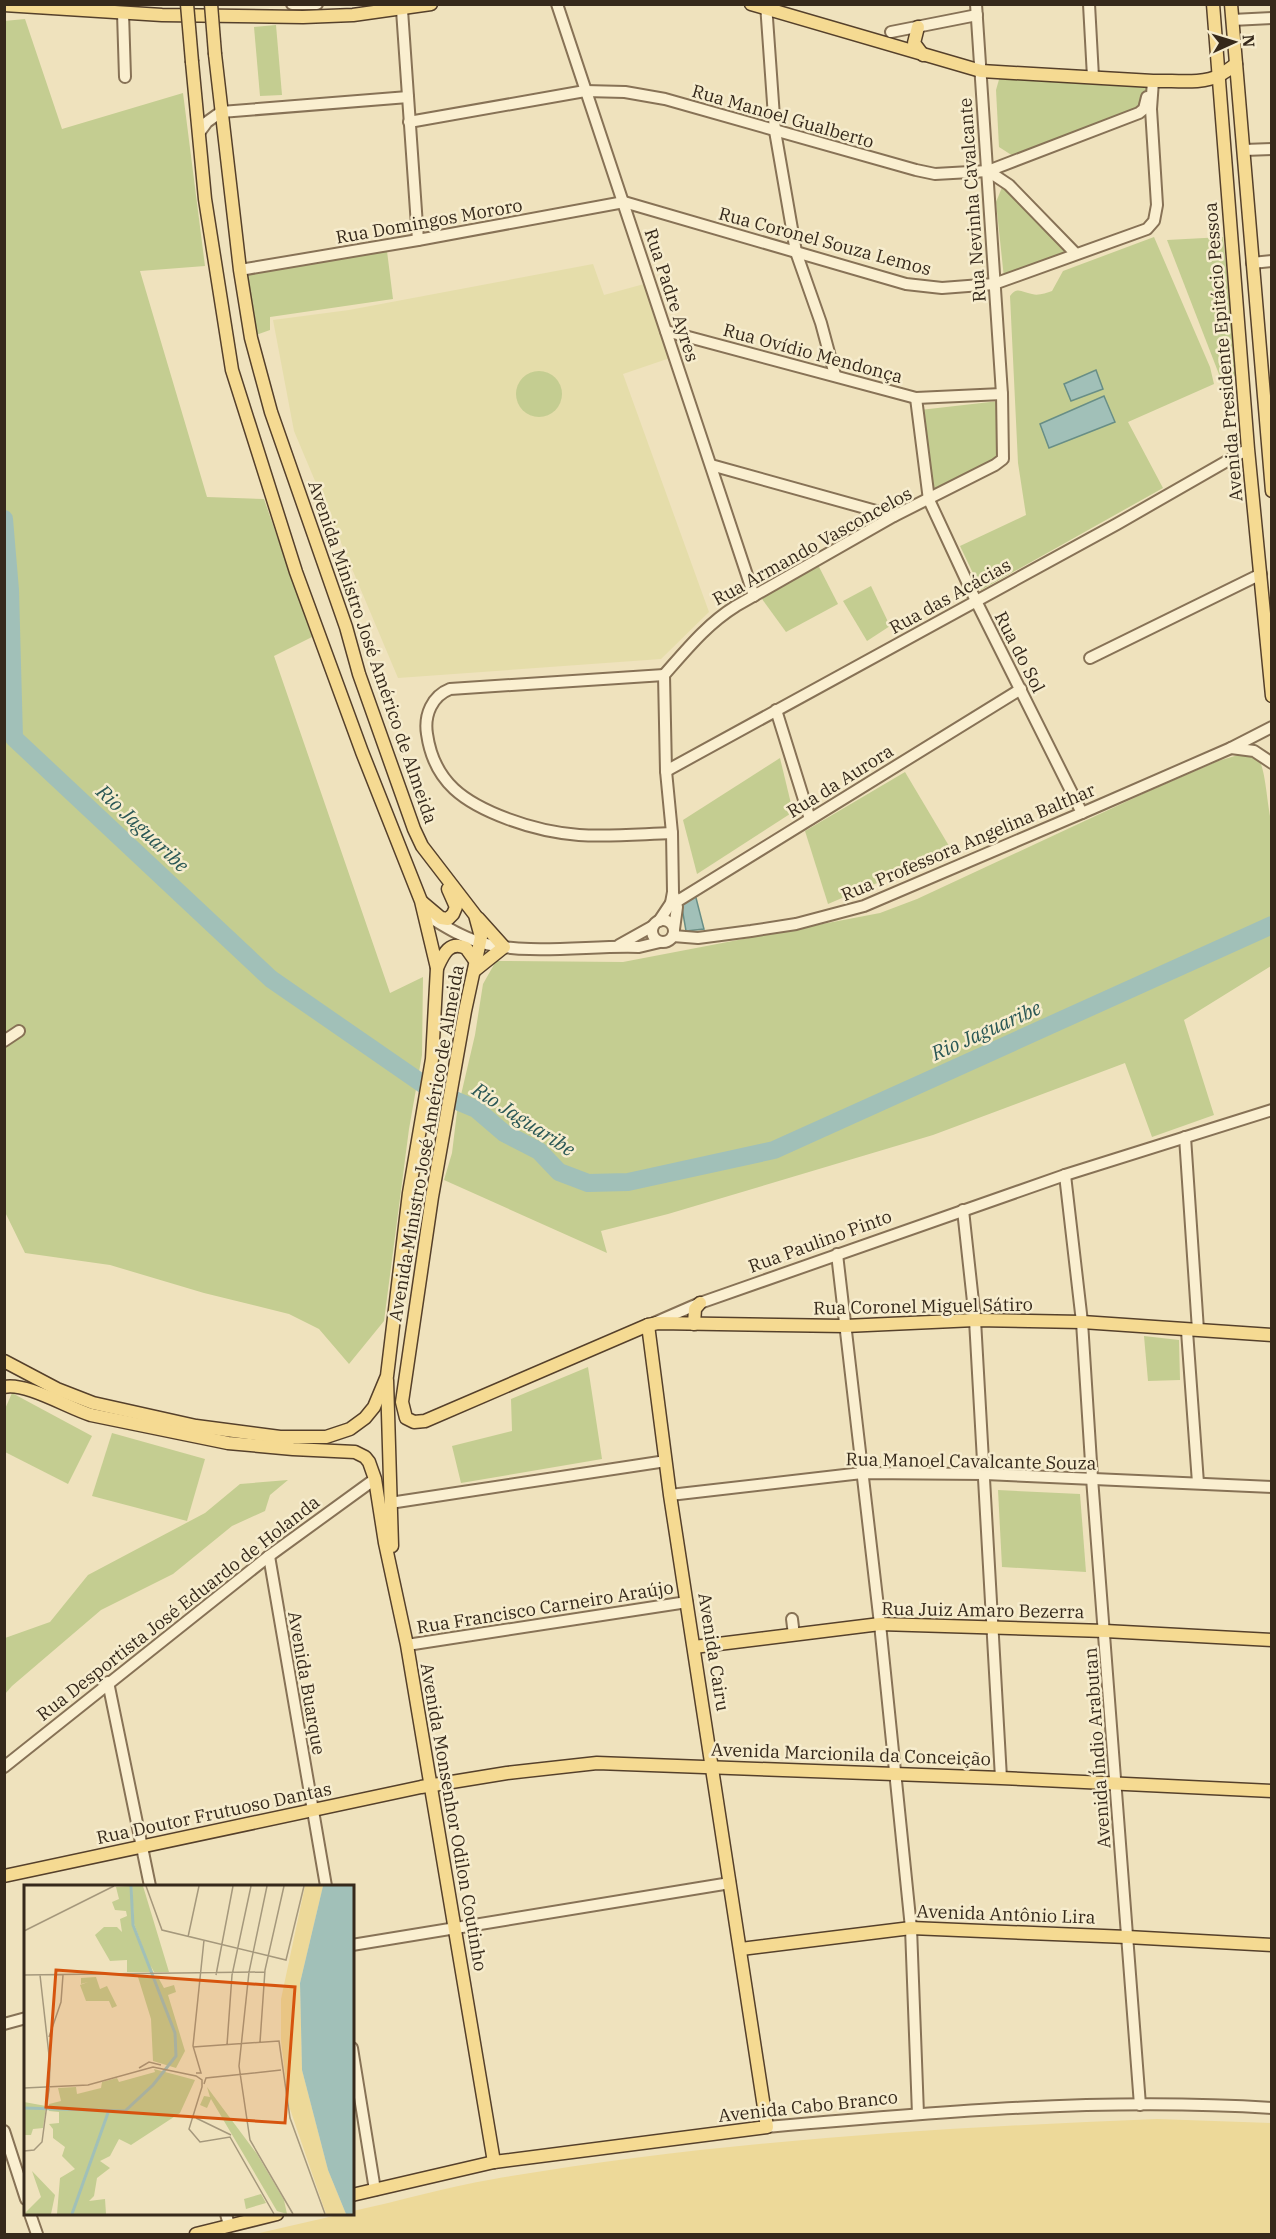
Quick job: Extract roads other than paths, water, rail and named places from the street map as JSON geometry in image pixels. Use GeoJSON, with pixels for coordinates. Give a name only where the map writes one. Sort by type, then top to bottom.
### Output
{"type":"FeatureCollection","features":[{"type":"Feature","properties":{"kind":"main road","name":"Avenida Ministro José Américo de Almeida"},"geometry":{"type":"LineString","coordinates":[[4,1361],[57,1389],[93,1403],[206,1428],[280,1437],[326,1437],[350,1429],[365,1418],[374,1407],[387,1376],[409,1193],[432,1059],[437,968],[426,915],[362,752],[296,572],[232,370],[207,211],[187,4]]}},
{"type":"Feature","properties":{"kind":"main road","name":"Avenida Ministro José Américo de Almeida"},"geometry":{"type":"LineString","coordinates":[[211,4],[240,270],[250,338],[271,412],[414,829],[431,857],[475,915],[480,929],[480,943],[465,1011],[432,1197],[402,1402]]}},
{"type":"Feature","properties":{"kind":"main road"},"geometry":{"type":"LineString","coordinates":[[751,4],[981,71],[1147,81],[1207,79],[1219,76],[1236,64]]}},
{"type":"Feature","properties":{"kind":"main road","name":"Avenida Presidente Epitácio Pessoa"},"geometry":{"type":"LineString","coordinates":[[1213,4],[1248,449],[1272,696]]}},
{"type":"Feature","properties":{"kind":"main road","name":"Avenida Presidente Epitácio Pessoa"},"geometry":{"type":"LineString","coordinates":[[1231,4],[1252,263],[1267,374],[1272,491]]}},
{"type":"Feature","properties":{"kind":"main road"},"geometry":{"type":"LineString","coordinates":[[10,5],[100,8],[123,13],[303,17],[383,8],[402,10],[430,5]]}},
{"type":"Feature","properties":{"kind":"main road"},"geometry":{"type":"LineString","coordinates":[[918,27],[915,43],[923,55]]}},
{"type":"Feature","properties":{"kind":"main road"},"geometry":{"type":"LineString","coordinates":[[421,901],[444,919],[452,916],[456,907],[454,898],[431,857]]}},
{"type":"Feature","properties":{"kind":"main road"},"geometry":{"type":"LineString","coordinates":[[437,968],[446,950],[455,946],[465,948],[472,953],[475,966],[504,947],[475,915]]}},
{"type":"Feature","properties":{"kind":"main road"},"geometry":{"type":"LineString","coordinates":[[694,1324],[695,1309],[700,1303]]}},
{"type":"Feature","properties":{"kind":"main road","name":"Rua Coronel Miguel Sátiro"},"geometry":{"type":"LineString","coordinates":[[648,1325],[658,1323],[845,1326],[975,1320],[1082,1322],[1272,1335]]}},
{"type":"Feature","properties":{"kind":"main road","name":"Rua Paulino Pinto"},"geometry":{"type":"LineString","coordinates":[[402,1402],[406,1418],[414,1422],[425,1421],[648,1325]]}},
{"type":"Feature","properties":{"kind":"main road","name":"Avenida Cairu"},"geometry":{"type":"LineString","coordinates":[[648,1325],[670,1495],[767,2127]]}},
{"type":"Feature","properties":{"kind":"main road"},"geometry":{"type":"LineString","coordinates":[[387,1376],[393,1577]]}},
{"type":"Feature","properties":{"kind":"main road"},"geometry":{"type":"LineString","coordinates":[[4,1387],[24,1387],[91,1415],[228,1443],[355,1452],[369,1462],[375,1479]]}},
{"type":"Feature","properties":{"kind":"main road","name":"Avenida Monsenhor Odilon Coutinho"},"geometry":{"type":"LineString","coordinates":[[375,1479],[385,1544],[407,1645],[494,2162]]}},
{"type":"Feature","properties":{"kind":"main road","name":"Rua Juiz Amaro Bezerra"},"geometry":{"type":"LineString","coordinates":[[694,1647],[880,1624],[1105,1631],[1272,1640]]}},
{"type":"Feature","properties":{"kind":"main road","name":"Avenida Marcionila da Conceição"},"geometry":{"type":"LineString","coordinates":[[431,1785],[507,1773],[597,1764],[713,1766],[1272,1791]]}},
{"type":"Feature","properties":{"kind":"main road","name":"Rua Doutor Frutuoso Dantas"},"geometry":{"type":"LineString","coordinates":[[4,1876],[431,1785]]}},
{"type":"Feature","properties":{"kind":"main road","name":"Avenida Antônio Lira"},"geometry":{"type":"LineString","coordinates":[[741,1949],[911,1928],[1272,1945]]}},
{"type":"Feature","properties":{"kind":"main road","name":"Avenida Cabo Branco"},"geometry":{"type":"LineString","coordinates":[[354,2195],[494,2162],[767,2127]]}},
{"type":"Feature","properties":{"kind":"main road"},"geometry":{"type":"LineString","coordinates":[[196,2235],[228,2219],[267,2215]]}},
{"type":"Feature","properties":{"kind":"street"},"geometry":{"type":"LineString","coordinates":[[292,4],[317,4]]}},
{"type":"Feature","properties":{"kind":"street","name":"Rua Padre Ayres"},"geometry":{"type":"LineString","coordinates":[[557,4],[754,596]]}},
{"type":"Feature","properties":{"kind":"street"},"geometry":{"type":"LineString","coordinates":[[1089,4],[1093,77]]}},
{"type":"Feature","properties":{"kind":"street"},"geometry":{"type":"LineString","coordinates":[[766,7],[775,131],[796,252],[821,323],[835,375]]}},
{"type":"Feature","properties":{"kind":"street"},"geometry":{"type":"LineString","coordinates":[[402,10],[418,240]]}},
{"type":"Feature","properties":{"kind":"street"},"geometry":{"type":"LineString","coordinates":[[891,32],[918,27],[977,10]]}},
{"type":"Feature","properties":{"kind":"street","name":"Rua Nevinha Cavalcante"},"geometry":{"type":"LineString","coordinates":[[929,500],[1003,459],[1002,394],[977,10]]}},
{"type":"Feature","properties":{"kind":"street"},"geometry":{"type":"LineString","coordinates":[[123,13],[125,77]]}},
{"type":"Feature","properties":{"kind":"street"},"geometry":{"type":"LineString","coordinates":[[1232,20],[1272,18]]}},
{"type":"Feature","properties":{"kind":"street"},"geometry":{"type":"LineString","coordinates":[[1139,113],[1144,109],[1146,103],[1147,81]]}},
{"type":"Feature","properties":{"kind":"street","name":"Rua Coronel Souza Lemos"},"geometry":{"type":"LineString","coordinates":[[624,202],[906,284],[927,288],[994,284],[1147,229],[1155,220],[1157,205],[1152,118],[1147,81]]}},
{"type":"Feature","properties":{"kind":"street","name":"Rua Manoel Gualberto"},"geometry":{"type":"LineString","coordinates":[[409,122],[585,92],[614,91],[643,94],[935,174],[988,171],[1139,113]]}},
{"type":"Feature","properties":{"kind":"street"},"geometry":{"type":"LineString","coordinates":[[199,133],[207,122],[221,112],[408,97]]}},
{"type":"Feature","properties":{"kind":"street"},"geometry":{"type":"LineString","coordinates":[[1139,113],[1152,118]]}},
{"type":"Feature","properties":{"kind":"street"},"geometry":{"type":"LineString","coordinates":[[1244,150],[1272,149]]}},
{"type":"Feature","properties":{"kind":"street"},"geometry":{"type":"LineString","coordinates":[[988,171],[1009,185],[1075,254]]}},
{"type":"Feature","properties":{"kind":"street","name":"Rua Domingos Mororo"},"geometry":{"type":"LineString","coordinates":[[240,270],[624,202]]}},
{"type":"Feature","properties":{"kind":"street"},"geometry":{"type":"LineString","coordinates":[[1252,263],[1272,261]]}},
{"type":"Feature","properties":{"kind":"street","name":"Rua Ovídio Mendonça"},"geometry":{"type":"LineString","coordinates":[[666,331],[916,398],[1002,394]]}},
{"type":"Feature","properties":{"kind":"street","name":"Rua do Sol"},"geometry":{"type":"LineString","coordinates":[[916,398],[929,500],[976,601],[1082,813]]}},
{"type":"Feature","properties":{"kind":"street","name":"Rua das Acácias"},"geometry":{"type":"LineString","coordinates":[[666,771],[1248,449]]}},
{"type":"Feature","properties":{"kind":"street"},"geometry":{"type":"LineString","coordinates":[[711,465],[894,516]]}},
{"type":"Feature","properties":{"kind":"street","name":"Rua Armando Vasconcelos"},"geometry":{"type":"LineString","coordinates":[[664,675],[718,618],[894,516],[929,500]]}},
{"type":"Feature","properties":{"kind":"street"},"geometry":{"type":"LineString","coordinates":[[1090,658],[1261,574]]}},
{"type":"Feature","properties":{"kind":"street"},"geometry":{"type":"LineString","coordinates":[[426,915],[457,934],[480,943],[504,947],[547,948],[644,946],[667,941],[673,933],[677,916],[674,899],[672,833],[666,771],[664,675],[450,689],[432,702],[427,720],[427,734],[438,770],[451,787],[469,802],[537,829],[560,833],[592,835],[672,833]]}},
{"type":"Feature","properties":{"kind":"street","name":"Rua da Aurora"},"geometry":{"type":"LineString","coordinates":[[674,899],[810,819],[1021,689]]}},
{"type":"Feature","properties":{"kind":"street"},"geometry":{"type":"LineString","coordinates":[[776,710],[810,819]]}},
{"type":"Feature","properties":{"kind":"street","name":"Rua Professora Angelina Balthar"},"geometry":{"type":"LineString","coordinates":[[673,933],[698,938],[751,931],[796,924],[864,906],[1231,748],[1272,727]]}},
{"type":"Feature","properties":{"kind":"street"},"geometry":{"type":"LineString","coordinates":[[1231,748],[1254,751],[1272,763]]}},
{"type":"Feature","properties":{"kind":"street"},"geometry":{"type":"LineString","coordinates":[[619,945],[656,923],[674,899]]}},
{"type":"Feature","properties":{"kind":"street"},"geometry":{"type":"LineString","coordinates":[[656,923],[670,922],[673,933]]}},
{"type":"Feature","properties":{"kind":"street"},"geometry":{"type":"LineString","coordinates":[[656,923],[654,937],[660,942]]}},
{"type":"Feature","properties":{"kind":"street"},"geometry":{"type":"LineString","coordinates":[[4,1041],[19,1031]]}},
{"type":"Feature","properties":{"kind":"street","name":"Rua Paulino Pinto"},"geometry":{"type":"LineString","coordinates":[[648,1325],[700,1303],[1065,1174],[1272,1110]]}},
{"type":"Feature","properties":{"kind":"street"},"geometry":{"type":"LineString","coordinates":[[1185,1137],[1198,1483]]}},
{"type":"Feature","properties":{"kind":"street","name":"Avenida Índio Arabutan"},"geometry":{"type":"LineString","coordinates":[[1065,1174],[1082,1322],[1140,2105]]}},
{"type":"Feature","properties":{"kind":"street"},"geometry":{"type":"LineString","coordinates":[[963,1210],[975,1320],[1001,1778]]}},
{"type":"Feature","properties":{"kind":"street"},"geometry":{"type":"LineString","coordinates":[[837,1254],[880,1624],[911,1928],[918,2114]]}},
{"type":"Feature","properties":{"kind":"street"},"geometry":{"type":"LineString","coordinates":[[390,1503],[666,1461]]}},
{"type":"Feature","properties":{"kind":"street","name":"Rua Manoel Cavalcante Souza"},"geometry":{"type":"LineString","coordinates":[[670,1495],[862,1473],[985,1474],[1272,1487]]}},
{"type":"Feature","properties":{"kind":"street","name":"Rua Desportista José Eduardo de Holanda"},"geometry":{"type":"LineString","coordinates":[[4,1767],[268,1556],[375,1479]]}},
{"type":"Feature","properties":{"kind":"street","name":"Avenida Buarque"},"geometry":{"type":"LineString","coordinates":[[268,1556],[326,1885]]}},
{"type":"Feature","properties":{"kind":"street","name":"Rua Francisco Carneiro Araújo"},"geometry":{"type":"LineString","coordinates":[[407,1645],[687,1602]]}},
{"type":"Feature","properties":{"kind":"street"},"geometry":{"type":"LineString","coordinates":[[792,1619],[794,1635]]}},
{"type":"Feature","properties":{"kind":"street"},"geometry":{"type":"LineString","coordinates":[[108,1682],[150,1885]]}},
{"type":"Feature","properties":{"kind":"street"},"geometry":{"type":"LineString","coordinates":[[354,1945],[730,1883]]}},
{"type":"Feature","properties":{"kind":"street"},"geometry":{"type":"LineString","coordinates":[[4,2024],[24,2019]]}},
{"type":"Feature","properties":{"kind":"street"},"geometry":{"type":"LineString","coordinates":[[354,2060],[375,2190]]}},
{"type":"Feature","properties":{"kind":"street","name":"Avenida Cabo Branco"},"geometry":{"type":"LineString","coordinates":[[767,2127],[1014,2108],[1140,2105],[1272,2108]]}},
{"type":"Feature","properties":{"kind":"street"},"geometry":{"type":"LineString","coordinates":[[4,2131],[24,2193]]}},
{"type":"Feature","properties":{"kind":"street"},"geometry":{"type":"LineString","coordinates":[[30,2215],[37,2235]]}},
{"type":"Feature","properties":{"kind":"water"},"geometry":{"type":"Polygon","coordinates":[[[1096,370],[1103,389],[1071,401],[1064,384],[1096,370]]]}},
{"type":"Feature","properties":{"kind":"water"},"geometry":{"type":"Polygon","coordinates":[[[1104,396],[1115,422],[1049,448],[1040,424],[1104,396]]]}},
{"type":"Feature","properties":{"kind":"water"},"geometry":{"type":"Polygon","coordinates":[[[695,894],[704,929],[686,931],[681,902],[695,894]]]}},
{"type":"Feature","properties":{"kind":"waterway","name":"Rio Jaguaribe"},"geometry":{"type":"LineString","coordinates":[[4,519],[10,590],[14,738],[271,979],[433,1091],[476,1109],[504,1133],[539,1151],[559,1172],[588,1183],[628,1182],[774,1150],[1272,925]]}}]}
